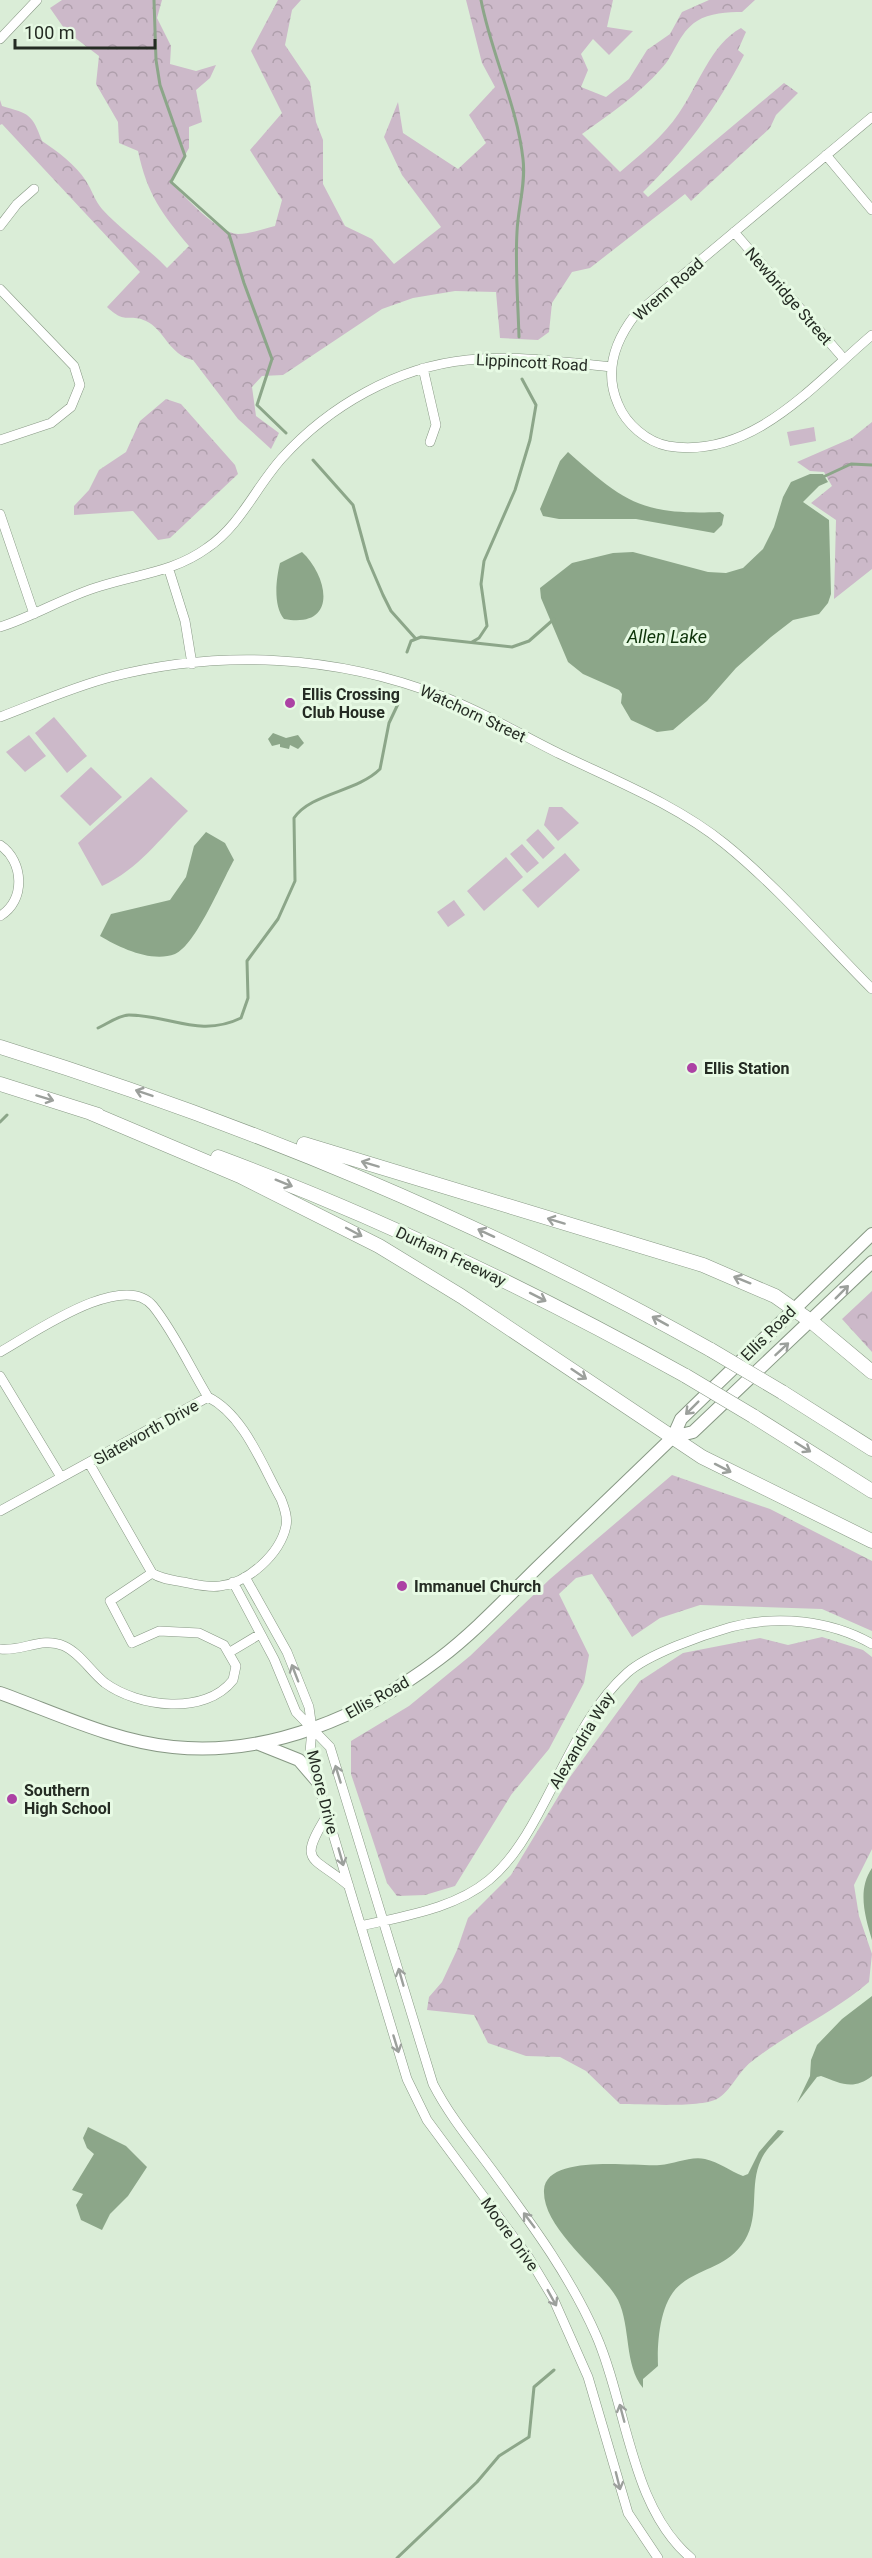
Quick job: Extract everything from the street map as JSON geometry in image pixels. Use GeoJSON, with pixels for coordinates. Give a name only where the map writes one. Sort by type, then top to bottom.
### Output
{"type":"FeatureCollection","features":[{"type":"Feature","properties":{"kind":"highway"},"geometry":{"type":"LineString","coordinates":[[0,1047],[199,1112],[703,1265],[761,1288],[793,1308],[872,1372]]}},
{"type":"Feature","properties":{"kind":"highway","name":"Durham Freeway"},"geometry":{"type":"LineString","coordinates":[[0,1084],[91,1113],[243,1167],[384,1225],[521,1289],[686,1376],[872,1491]]}},
{"type":"Feature","properties":{"kind":"highway"},"geometry":{"type":"LineString","coordinates":[[199,1112],[295,1149],[437,1209],[574,1276],[711,1350],[872,1449]]}},
{"type":"Feature","properties":{"kind":"highway"},"geometry":{"type":"LineString","coordinates":[[91,1113],[240,1176],[379,1246],[461,1296],[717,1465],[872,1541]]}},
{"type":"Feature","properties":{"kind":"main road","name":"Ellis Road"},"geometry":{"type":"LineString","coordinates":[[0,1693],[101,1730],[145,1743],[216,1749],[258,1744],[312,1729],[394,1689],[451,1650],[673,1437],[681,1419],[793,1308],[872,1234]]}},
{"type":"Feature","properties":{"kind":"main road","name":"Ellis Road"},"geometry":{"type":"LineString","coordinates":[[673,1437],[693,1432],[812,1322],[872,1262]]}},
{"type":"Feature","properties":{"kind":"main road"},"geometry":{"type":"LineString","coordinates":[[258,1744],[299,1760],[317,1781]]}},
{"type":"Feature","properties":{"kind":"street"},"geometry":{"type":"LineString","coordinates":[[0,39],[37,0]]}},
{"type":"Feature","properties":{"kind":"street","name":"Wrenn Road"},"geometry":{"type":"LineString","coordinates":[[872,117],[635,315],[615,349],[612,367],[613,392],[622,413],[659,444],[687,449],[714,446],[754,430],[780,415],[872,335]]}},
{"type":"Feature","properties":{"kind":"street"},"geometry":{"type":"LineString","coordinates":[[826,155],[872,210]]}},
{"type":"Feature","properties":{"kind":"street"},"geometry":{"type":"LineString","coordinates":[[0,226],[17,204],[34,189]]}},
{"type":"Feature","properties":{"kind":"street","name":"Newbridge Street"},"geometry":{"type":"LineString","coordinates":[[734,232],[843,359]]}},
{"type":"Feature","properties":{"kind":"street"},"geometry":{"type":"LineString","coordinates":[[0,289],[74,366],[80,385],[70,407],[51,423],[0,440]]}},
{"type":"Feature","properties":{"kind":"street","name":"Lippincott Road"},"geometry":{"type":"LineString","coordinates":[[0,627],[100,586],[169,570],[190,559],[224,536],[247,509],[281,459],[323,422],[368,391],[423,368],[466,360],[503,358],[612,367]]}},
{"type":"Feature","properties":{"kind":"street"},"geometry":{"type":"LineString","coordinates":[[423,368],[436,424],[430,442]]}},
{"type":"Feature","properties":{"kind":"street"},"geometry":{"type":"LineString","coordinates":[[0,514],[34,614]]}},
{"type":"Feature","properties":{"kind":"street"},"geometry":{"type":"LineString","coordinates":[[169,570],[184,621],[192,664]]}},
{"type":"Feature","properties":{"kind":"street","name":"Watchorn Street"},"geometry":{"type":"LineString","coordinates":[[0,717],[65,691],[110,678],[149,669],[192,664],[266,659],[314,663],[391,678],[444,697],[660,803],[700,826],[745,861],[872,989]]}},
{"type":"Feature","properties":{"kind":"street"},"geometry":{"type":"LineString","coordinates":[[0,845],[17,864],[19,879],[17,896],[7,912],[0,916]]}},
{"type":"Feature","properties":{"kind":"street","name":"Slateworth Drive"},"geometry":{"type":"LineString","coordinates":[[0,1352],[96,1299],[125,1293],[152,1304],[208,1397],[0,1511]]}},
{"type":"Feature","properties":{"kind":"street"},"geometry":{"type":"LineString","coordinates":[[0,1376],[61,1478]]}},
{"type":"Feature","properties":{"kind":"street"},"geometry":{"type":"LineString","coordinates":[[89,1463],[152,1573],[164,1579],[211,1586],[245,1577],[273,1552],[286,1527],[286,1518],[281,1499],[235,1418],[219,1403],[208,1397]]}},
{"type":"Feature","properties":{"kind":"street"},"geometry":{"type":"LineString","coordinates":[[0,1649],[45,1642],[60,1644],[72,1650],[94,1674],[120,1692],[149,1702],[201,1700],[230,1684],[236,1666],[230,1652],[218,1641],[199,1633],[159,1630],[132,1643],[110,1601],[152,1573]]}},
{"type":"Feature","properties":{"kind":"street"},"geometry":{"type":"LineString","coordinates":[[245,1577],[287,1652],[309,1707],[312,1729]]}},
{"type":"Feature","properties":{"kind":"street"},"geometry":{"type":"LineString","coordinates":[[233,1582],[296,1712],[312,1729]]}},
{"type":"Feature","properties":{"kind":"street","name":"Alexandria Way"},"geometry":{"type":"LineString","coordinates":[[361,1926],[434,1908],[488,1881],[529,1830],[602,1700],[628,1671],[706,1634],[756,1621],[782,1621],[839,1629],[872,1644]]}},
{"type":"Feature","properties":{"kind":"street"},"geometry":{"type":"LineString","coordinates":[[230,1652],[260,1634]]}},
{"type":"Feature","properties":{"kind":"street","name":"Moore Drive"},"geometry":{"type":"LineString","coordinates":[[312,1729],[310,1752],[317,1781],[407,2079],[419,2108],[529,2259],[553,2298],[588,2377],[628,2512],[658,2558]]}},
{"type":"Feature","properties":{"kind":"street","name":"Moore Drive"},"geometry":{"type":"LineString","coordinates":[[312,1729],[330,1747],[385,1920],[433,2084],[451,2117],[540,2235],[576,2292],[612,2377],[646,2493],[662,2525],[691,2558]]}},
{"type":"Feature","properties":{"kind":"street"},"geometry":{"type":"LineString","coordinates":[[328,1814],[311,1843],[311,1856],[320,1867],[349,1886]]}},
{"type":"Feature","properties":{"kind":"green space"},"geometry":{"type":"Polygon","coordinates":[[[62,0],[162,0],[157,18],[171,46],[170,64],[196,71],[216,65],[210,78],[196,90],[202,122],[189,127],[189,148],[170,182],[211,221],[221,228],[238,234],[275,226],[282,200],[250,150],[282,113],[251,51],[278,0],[301,0],[292,10],[285,45],[310,82],[316,122],[323,140],[323,184],[345,226],[372,239],[394,264],[441,227],[402,175],[384,137],[398,102],[403,133],[458,169],[486,143],[469,115],[495,87],[482,63],[466,0],[613,0],[607,27],[633,31],[609,55],[593,39],[581,54],[588,70],[581,87],[606,97],[629,79],[647,50],[670,34],[682,12],[709,0],[755,0],[742,12],[713,15],[697,21],[685,32],[666,63],[643,87],[582,134],[620,172],[673,122],[721,44],[741,28],[746,32],[738,50],[744,55],[723,93],[699,128],[643,192],[648,197],[784,83],[798,93],[776,115],[770,128],[691,201],[685,194],[590,268],[572,272],[552,303],[549,332],[538,340],[500,338],[496,292],[455,291],[413,298],[382,309],[283,375],[262,376],[252,387],[256,416],[279,433],[271,449],[238,419],[193,360],[178,353],[158,330],[146,321],[119,316],[107,307],[140,272],[2,124],[0,125],[0,100],[2,106],[29,116],[42,141],[66,159],[82,175],[102,209],[167,268],[189,246],[171,224],[151,192],[138,151],[119,143],[118,122],[96,84],[99,56],[66,31],[50,8],[62,0]]]}},
{"type":"Feature","properties":{"kind":"green space"},"geometry":{"type":"Polygon","coordinates":[[[166,399],[181,404],[235,465],[238,474],[170,538],[158,540],[133,511],[74,515],[74,506],[89,490],[99,470],[126,452],[140,421],[166,399]]]}},
{"type":"Feature","properties":{"kind":"green space"},"geometry":{"type":"Polygon","coordinates":[[[872,422],[872,569],[834,599],[836,520],[811,503],[832,486],[824,472],[810,471],[797,462],[852,438],[872,422]]]}},
{"type":"Feature","properties":{"kind":"green space"},"geometry":{"type":"Polygon","coordinates":[[[814,427],[816,441],[790,446],[787,432],[814,427]]]}},
{"type":"Feature","properties":{"kind":"green space"},"geometry":{"type":"Polygon","coordinates":[[[54,717],[87,756],[67,773],[35,733],[54,717]]]}},
{"type":"Feature","properties":{"kind":"green space"},"geometry":{"type":"Polygon","coordinates":[[[29,735],[46,756],[25,772],[6,752],[29,735]]]}},
{"type":"Feature","properties":{"kind":"green space"},"geometry":{"type":"Polygon","coordinates":[[[91,767],[122,797],[90,826],[60,796],[91,767]]]}},
{"type":"Feature","properties":{"kind":"green space"},"geometry":{"type":"Polygon","coordinates":[[[151,777],[188,811],[138,862],[102,886],[78,843],[151,777]]]}},
{"type":"Feature","properties":{"kind":"green space"},"geometry":{"type":"Polygon","coordinates":[[[549,807],[562,807],[579,823],[558,841],[544,825],[549,807]]]}},
{"type":"Feature","properties":{"kind":"green space"},"geometry":{"type":"Polygon","coordinates":[[[538,829],[555,848],[543,859],[526,840],[538,829]]]}},
{"type":"Feature","properties":{"kind":"green space"},"geometry":{"type":"Polygon","coordinates":[[[522,844],[539,863],[527,873],[510,854],[522,844]]]}},
{"type":"Feature","properties":{"kind":"green space"},"geometry":{"type":"Polygon","coordinates":[[[565,853],[580,870],[538,908],[522,890],[565,853]]]}},
{"type":"Feature","properties":{"kind":"green space"},"geometry":{"type":"Polygon","coordinates":[[[506,857],[523,877],[484,911],[467,891],[506,857]]]}},
{"type":"Feature","properties":{"kind":"green space"},"geometry":{"type":"Polygon","coordinates":[[[454,900],[465,915],[448,927],[437,912],[454,900]]]}},
{"type":"Feature","properties":{"kind":"green space"},"geometry":{"type":"Polygon","coordinates":[[[872,1291],[872,1352],[842,1319],[872,1291]]]}},
{"type":"Feature","properties":{"kind":"green space"},"geometry":{"type":"Polygon","coordinates":[[[672,1475],[770,1509],[872,1561],[872,1631],[822,1609],[700,1605],[660,1618],[632,1637],[592,1574],[576,1578],[559,1594],[589,1655],[584,1683],[549,1749],[511,1795],[455,1886],[425,1895],[397,1896],[387,1883],[351,1774],[351,1741],[409,1706],[470,1656],[550,1579],[672,1475]]]}},
{"type":"Feature","properties":{"kind":"green space"},"geometry":{"type":"Polygon","coordinates":[[[822,1637],[863,1650],[872,1657],[872,1849],[854,1885],[859,1916],[872,1954],[869,1982],[751,2062],[722,2096],[709,2102],[684,2105],[620,2104],[586,2071],[560,2057],[526,2056],[488,2043],[474,2015],[427,2010],[429,1997],[442,1982],[457,1950],[468,1918],[511,1875],[570,1777],[640,1681],[683,1653],[760,1638],[788,1645],[822,1637]]]}},
{"type":"Feature","properties":{"kind":"water"},"geometry":{"type":"Polygon","coordinates":[[[568,452],[605,483],[636,502],[671,511],[720,512],[724,515],[722,525],[714,533],[636,519],[559,519],[543,516],[540,509],[560,461],[568,452]]]}},
{"type":"Feature","properties":{"kind":"water","name":"Allen Lake"},"geometry":{"type":"Polygon","coordinates":[[[810,474],[823,474],[828,482],[819,486],[803,502],[829,520],[831,594],[828,603],[819,614],[793,620],[771,637],[736,668],[707,701],[673,730],[657,732],[631,720],[621,703],[622,694],[619,690],[583,674],[568,662],[541,598],[540,588],[572,563],[613,553],[633,552],[708,572],[726,573],[743,568],[763,549],[791,482],[810,474]]]}},
{"type":"Feature","properties":{"kind":"water"},"geometry":{"type":"Polygon","coordinates":[[[302,552],[311,562],[322,586],[321,609],[314,616],[302,620],[284,619],[277,600],[280,563],[302,552]]]}},
{"type":"Feature","properties":{"kind":"water"},"geometry":{"type":"Polygon","coordinates":[[[273,733],[286,738],[298,735],[304,743],[298,749],[290,745],[289,749],[280,747],[280,744],[272,746],[268,739],[273,733]]]}},
{"type":"Feature","properties":{"kind":"water"},"geometry":{"type":"Polygon","coordinates":[[[206,832],[225,843],[234,860],[200,926],[183,948],[175,954],[156,957],[136,953],[100,936],[111,914],[170,900],[186,877],[194,846],[206,832]]]}},
{"type":"Feature","properties":{"kind":"water"},"geometry":{"type":"Polygon","coordinates":[[[872,1868],[872,1940],[865,1912],[864,1894],[867,1876],[872,1868]]]}},
{"type":"Feature","properties":{"kind":"water"},"geometry":{"type":"Polygon","coordinates":[[[872,1996],[872,2076],[865,2081],[853,2084],[817,2077],[797,2103],[810,2076],[811,2060],[817,2045],[842,2019],[872,1996]]]}},
{"type":"Feature","properties":{"kind":"water"},"geometry":{"type":"Polygon","coordinates":[[[88,2127],[126,2146],[147,2167],[128,2196],[110,2214],[102,2230],[81,2220],[76,2205],[83,2194],[72,2190],[94,2154],[87,2148],[83,2138],[88,2127]]]}},
{"type":"Feature","properties":{"kind":"water"},"geometry":{"type":"Polygon","coordinates":[[[778,2130],[784,2131],[766,2152],[757,2170],[752,2220],[745,2240],[731,2256],[690,2278],[674,2291],[668,2300],[661,2322],[658,2366],[643,2379],[643,2388],[633,2368],[625,2322],[618,2300],[563,2234],[546,2205],[544,2190],[549,2178],[575,2166],[660,2165],[699,2158],[715,2162],[743,2176],[748,2174],[759,2152],[778,2130]]]}},
{"type":"Feature","properties":{"kind":"waterway"},"geometry":{"type":"LineString","coordinates":[[154,0],[156,60],[160,85],[185,156],[171,182],[229,234],[272,359],[257,405],[286,433]]}},
{"type":"Feature","properties":{"kind":"waterway"},"geometry":{"type":"LineString","coordinates":[[481,0],[510,99],[523,159],[516,245],[519,337]]}},
{"type":"Feature","properties":{"kind":"waterway"},"geometry":{"type":"LineString","coordinates":[[472,642],[479,638],[487,626],[481,584],[484,561],[515,490],[530,440],[536,405],[522,379]]}},
{"type":"Feature","properties":{"kind":"waterway"},"geometry":{"type":"LineString","coordinates":[[313,460],[353,505],[368,560],[383,595],[391,611],[416,639]]}},
{"type":"Feature","properties":{"kind":"waterway"},"geometry":{"type":"LineString","coordinates":[[823,477],[851,464],[872,465]]}},
{"type":"Feature","properties":{"kind":"waterway"},"geometry":{"type":"LineString","coordinates":[[407,652],[411,641],[421,637],[512,647],[529,641],[554,619]]}},
{"type":"Feature","properties":{"kind":"waterway"},"geometry":{"type":"LineString","coordinates":[[98,1028],[125,1015],[144,1016],[198,1026],[226,1024],[241,1018],[248,998],[247,961],[278,919],[295,881],[294,818],[311,803],[359,783],[380,769],[389,723],[398,704]]}},
{"type":"Feature","properties":{"kind":"waterway"},"geometry":{"type":"LineString","coordinates":[[0,1122],[7,1115]]}},
{"type":"Feature","properties":{"kind":"waterway"},"geometry":{"type":"LineString","coordinates":[[397,2558],[477,2482],[499,2456],[529,2437],[534,2387],[554,2370]]}},
{"type":"Feature","properties":{"kind":"place","name":"Ellis Crossing Club House"},"geometry":{"type":"Point","coordinates":[290,703]}},
{"type":"Feature","properties":{"kind":"place","name":"Ellis Station"},"geometry":{"type":"Point","coordinates":[692,1068]}},
{"type":"Feature","properties":{"kind":"place","name":"Immanuel Church"},"geometry":{"type":"Point","coordinates":[402,1586]}},
{"type":"Feature","properties":{"kind":"place","name":"Southern High School"},"geometry":{"type":"Point","coordinates":[12,1799]}}]}
